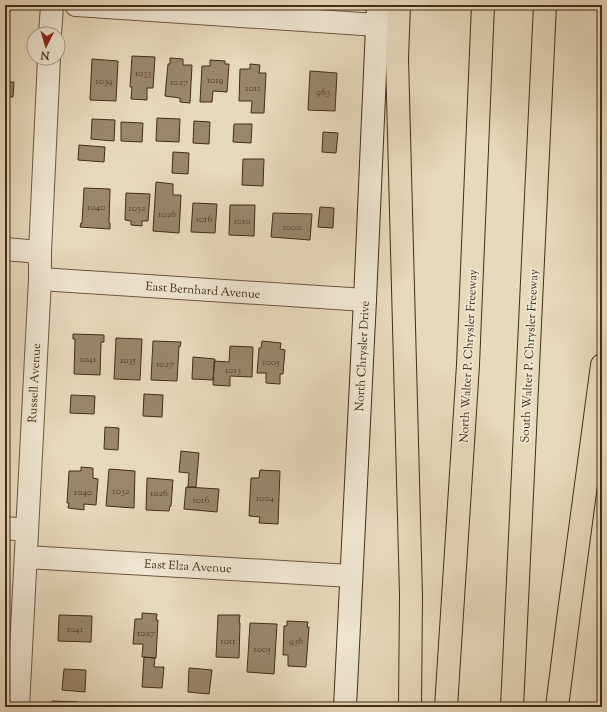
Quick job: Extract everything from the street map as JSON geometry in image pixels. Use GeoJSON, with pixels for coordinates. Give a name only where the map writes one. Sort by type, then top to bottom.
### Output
{"type":"FeatureCollection","features":[{"type":"Feature","properties":{"kind":"highway"},"geometry":{"type":"LineString","coordinates":[[399,5],[397,58],[411,595],[410,707]]}},
{"type":"Feature","properties":{"kind":"highway","name":"North Walter P. Chrysler Freeway"},"geometry":{"type":"LineString","coordinates":[[446,707],[465,419],[483,5]]}},
{"type":"Feature","properties":{"kind":"highway","name":"South Walter P. Chrysler Freeway"},"geometry":{"type":"LineString","coordinates":[[512,707],[545,5]]}},
{"type":"Feature","properties":{"kind":"highway"},"geometry":{"type":"LineString","coordinates":[[557,707],[602,365]]}},
{"type":"Feature","properties":{"kind":"street"},"geometry":{"type":"LineString","coordinates":[[51,26],[52,5]]}},
{"type":"Feature","properties":{"kind":"street"},"geometry":{"type":"LineString","coordinates":[[76,5],[378,15]]}},
{"type":"Feature","properties":{"kind":"street","name":"North Chrysler Drive"},"geometry":{"type":"LineString","coordinates":[[345,707],[366,300],[378,15]]}},
{"type":"Feature","properties":{"kind":"street","name":"Russell Avenue"},"geometry":{"type":"LineString","coordinates":[[18,707],[40,279],[49,66]]}},
{"type":"Feature","properties":{"kind":"street"},"geometry":{"type":"LineString","coordinates":[[5,249],[40,252]]}},
{"type":"Feature","properties":{"kind":"street","name":"East Bernhard Avenue"},"geometry":{"type":"LineString","coordinates":[[40,279],[366,300]]}},
{"type":"Feature","properties":{"kind":"street"},"geometry":{"type":"LineString","coordinates":[[5,528],[26,530]]}},
{"type":"Feature","properties":{"kind":"street","name":"East Elza Avenue"},"geometry":{"type":"LineString","coordinates":[[26,557],[351,576]]}},
{"type":"Feature","properties":{"kind":"building"},"geometry":{"type":"Polygon","coordinates":[[[132,56],[155,57],[153,88],[147,88],[147,100],[131,99],[132,87],[130,87],[132,56]]]}},
{"type":"Feature","properties":{"kind":"building"},"geometry":{"type":"Polygon","coordinates":[[[170,58],[183,59],[183,65],[192,65],[190,103],[180,102],[180,98],[165,96],[168,64],[170,64],[170,58]]]}},
{"type":"Feature","properties":{"kind":"building"},"geometry":{"type":"Polygon","coordinates":[[[92,59],[118,61],[116,101],[90,100],[92,59]]]}},
{"type":"Feature","properties":{"kind":"building"},"geometry":{"type":"Polygon","coordinates":[[[210,60],[225,61],[225,64],[229,64],[227,92],[213,91],[212,102],[200,102],[202,66],[210,66],[210,60]]]}},
{"type":"Feature","properties":{"kind":"building"},"geometry":{"type":"Polygon","coordinates":[[[250,64],[260,65],[259,73],[266,73],[264,113],[251,113],[252,101],[239,101],[240,69],[250,69],[250,64]]]}},
{"type":"Feature","properties":{"kind":"building"},"geometry":{"type":"Polygon","coordinates":[[[310,71],[337,73],[335,111],[308,110],[310,71]]]}},
{"type":"Feature","properties":{"kind":"building"},"geometry":{"type":"Polygon","coordinates":[[[5,82],[14,82],[13,97],[5,97],[5,82]]]}},
{"type":"Feature","properties":{"kind":"building"},"geometry":{"type":"Polygon","coordinates":[[[157,118],[180,119],[179,142],[156,141],[157,118]]]}},
{"type":"Feature","properties":{"kind":"building"},"geometry":{"type":"Polygon","coordinates":[[[92,119],[115,120],[114,141],[91,139],[92,119]]]}},
{"type":"Feature","properties":{"kind":"building"},"geometry":{"type":"Polygon","coordinates":[[[194,121],[210,122],[209,144],[193,143],[194,121]]]}},
{"type":"Feature","properties":{"kind":"building"},"geometry":{"type":"Polygon","coordinates":[[[121,122],[143,123],[142,142],[121,141],[121,122]]]}},
{"type":"Feature","properties":{"kind":"building"},"geometry":{"type":"Polygon","coordinates":[[[234,124],[252,124],[251,143],[233,142],[234,124]]]}},
{"type":"Feature","properties":{"kind":"building"},"geometry":{"type":"Polygon","coordinates":[[[323,132],[338,133],[336,153],[322,152],[323,132]]]}},
{"type":"Feature","properties":{"kind":"building"},"geometry":{"type":"Polygon","coordinates":[[[79,145],[105,147],[104,162],[78,160],[79,145]]]}},
{"type":"Feature","properties":{"kind":"building"},"geometry":{"type":"Polygon","coordinates":[[[173,152],[189,153],[188,174],[172,173],[173,152]]]}},
{"type":"Feature","properties":{"kind":"building"},"geometry":{"type":"Polygon","coordinates":[[[243,159],[264,159],[263,186],[242,185],[243,159]]]}},
{"type":"Feature","properties":{"kind":"building"},"geometry":{"type":"Polygon","coordinates":[[[156,182],[173,184],[173,195],[181,195],[179,233],[153,231],[156,182]]]}},
{"type":"Feature","properties":{"kind":"building"},"geometry":{"type":"Polygon","coordinates":[[[84,188],[110,189],[110,229],[80,227],[82,223],[84,188]]]}},
{"type":"Feature","properties":{"kind":"building"},"geometry":{"type":"Polygon","coordinates":[[[126,193],[150,194],[148,221],[142,221],[142,226],[131,225],[131,221],[125,220],[126,193]]]}},
{"type":"Feature","properties":{"kind":"building"},"geometry":{"type":"Polygon","coordinates":[[[193,203],[217,204],[215,233],[191,232],[193,203]]]}},
{"type":"Feature","properties":{"kind":"building"},"geometry":{"type":"Polygon","coordinates":[[[230,205],[255,205],[254,236],[229,235],[230,205]]]}},
{"type":"Feature","properties":{"kind":"building"},"geometry":{"type":"Polygon","coordinates":[[[320,207],[334,208],[333,228],[318,227],[320,207]]]}},
{"type":"Feature","properties":{"kind":"building"},"geometry":{"type":"Polygon","coordinates":[[[273,213],[312,214],[310,240],[271,237],[273,213]]]}},
{"type":"Feature","properties":{"kind":"building"},"geometry":{"type":"Polygon","coordinates":[[[73,334],[104,335],[104,342],[101,342],[100,375],[74,374],[75,339],[73,339],[73,334]]]}},
{"type":"Feature","properties":{"kind":"building"},"geometry":{"type":"Polygon","coordinates":[[[116,338],[142,339],[140,380],[114,379],[116,338]]]}},
{"type":"Feature","properties":{"kind":"building"},"geometry":{"type":"Polygon","coordinates":[[[153,341],[181,342],[180,347],[179,346],[177,381],[151,380],[153,341]]]}},
{"type":"Feature","properties":{"kind":"building"},"geometry":{"type":"Polygon","coordinates":[[[262,341],[281,343],[280,349],[285,350],[283,374],[280,374],[280,384],[266,383],[266,373],[257,373],[259,348],[261,348],[262,341]]]}},
{"type":"Feature","properties":{"kind":"building"},"geometry":{"type":"Polygon","coordinates":[[[230,346],[253,347],[252,377],[230,376],[230,386],[213,385],[214,361],[229,362],[230,346]]]}},
{"type":"Feature","properties":{"kind":"building"},"geometry":{"type":"Polygon","coordinates":[[[193,357],[215,359],[213,380],[192,379],[193,357]]]}},
{"type":"Feature","properties":{"kind":"building"},"geometry":{"type":"Polygon","coordinates":[[[144,394],[163,395],[162,417],[143,416],[144,394]]]}},
{"type":"Feature","properties":{"kind":"building"},"geometry":{"type":"Polygon","coordinates":[[[71,395],[95,396],[94,414],[70,413],[71,395]]]}},
{"type":"Feature","properties":{"kind":"building"},"geometry":{"type":"Polygon","coordinates":[[[105,427],[119,428],[118,450],[104,449],[105,427]]]}},
{"type":"Feature","properties":{"kind":"building"},"geometry":{"type":"Polygon","coordinates":[[[181,451],[199,453],[196,487],[188,487],[189,473],[179,472],[181,451]]]}},
{"type":"Feature","properties":{"kind":"building"},"geometry":{"type":"Polygon","coordinates":[[[81,467],[93,468],[93,478],[98,479],[96,505],[84,504],[84,510],[68,508],[69,503],[67,503],[69,471],[81,471],[81,467]]]}},
{"type":"Feature","properties":{"kind":"building"},"geometry":{"type":"Polygon","coordinates":[[[109,469],[135,471],[134,508],[106,506],[109,469]]]}},
{"type":"Feature","properties":{"kind":"building"},"geometry":{"type":"Polygon","coordinates":[[[260,470],[280,471],[278,524],[259,523],[260,517],[249,516],[251,478],[259,478],[260,470]]]}},
{"type":"Feature","properties":{"kind":"building"},"geometry":{"type":"Polygon","coordinates":[[[147,478],[173,480],[171,506],[169,511],[146,510],[147,478]]]}},
{"type":"Feature","properties":{"kind":"building"},"geometry":{"type":"Polygon","coordinates":[[[186,487],[219,489],[217,512],[184,509],[186,487]]]}},
{"type":"Feature","properties":{"kind":"building"},"geometry":{"type":"Polygon","coordinates":[[[142,613],[157,614],[156,658],[142,657],[143,644],[133,644],[135,619],[142,619],[142,613]]]}},
{"type":"Feature","properties":{"kind":"building"},"geometry":{"type":"Polygon","coordinates":[[[59,615],[92,616],[91,642],[58,641],[59,615]]]}},
{"type":"Feature","properties":{"kind":"building"},"geometry":{"type":"Polygon","coordinates":[[[218,615],[240,615],[239,658],[216,657],[218,615]]]}},
{"type":"Feature","properties":{"kind":"building"},"geometry":{"type":"Polygon","coordinates":[[[287,621],[308,622],[307,627],[309,627],[306,667],[288,666],[288,655],[283,655],[284,626],[287,626],[287,621]]]}},
{"type":"Feature","properties":{"kind":"building"},"geometry":{"type":"Polygon","coordinates":[[[250,623],[277,624],[274,674],[247,672],[250,623]]]}},
{"type":"Feature","properties":{"kind":"building"},"geometry":{"type":"Polygon","coordinates":[[[144,657],[155,658],[154,667],[164,667],[162,688],[142,687],[144,657]]]}},
{"type":"Feature","properties":{"kind":"building"},"geometry":{"type":"Polygon","coordinates":[[[189,668],[212,670],[209,694],[188,692],[189,668]]]}},
{"type":"Feature","properties":{"kind":"building"},"geometry":{"type":"Polygon","coordinates":[[[64,669],[86,670],[85,692],[62,690],[64,669]]]}},
{"type":"Feature","properties":{"kind":"building"},"geometry":{"type":"Polygon","coordinates":[[[52,701],[78,702],[78,707],[52,707],[52,701]]]}}]}
